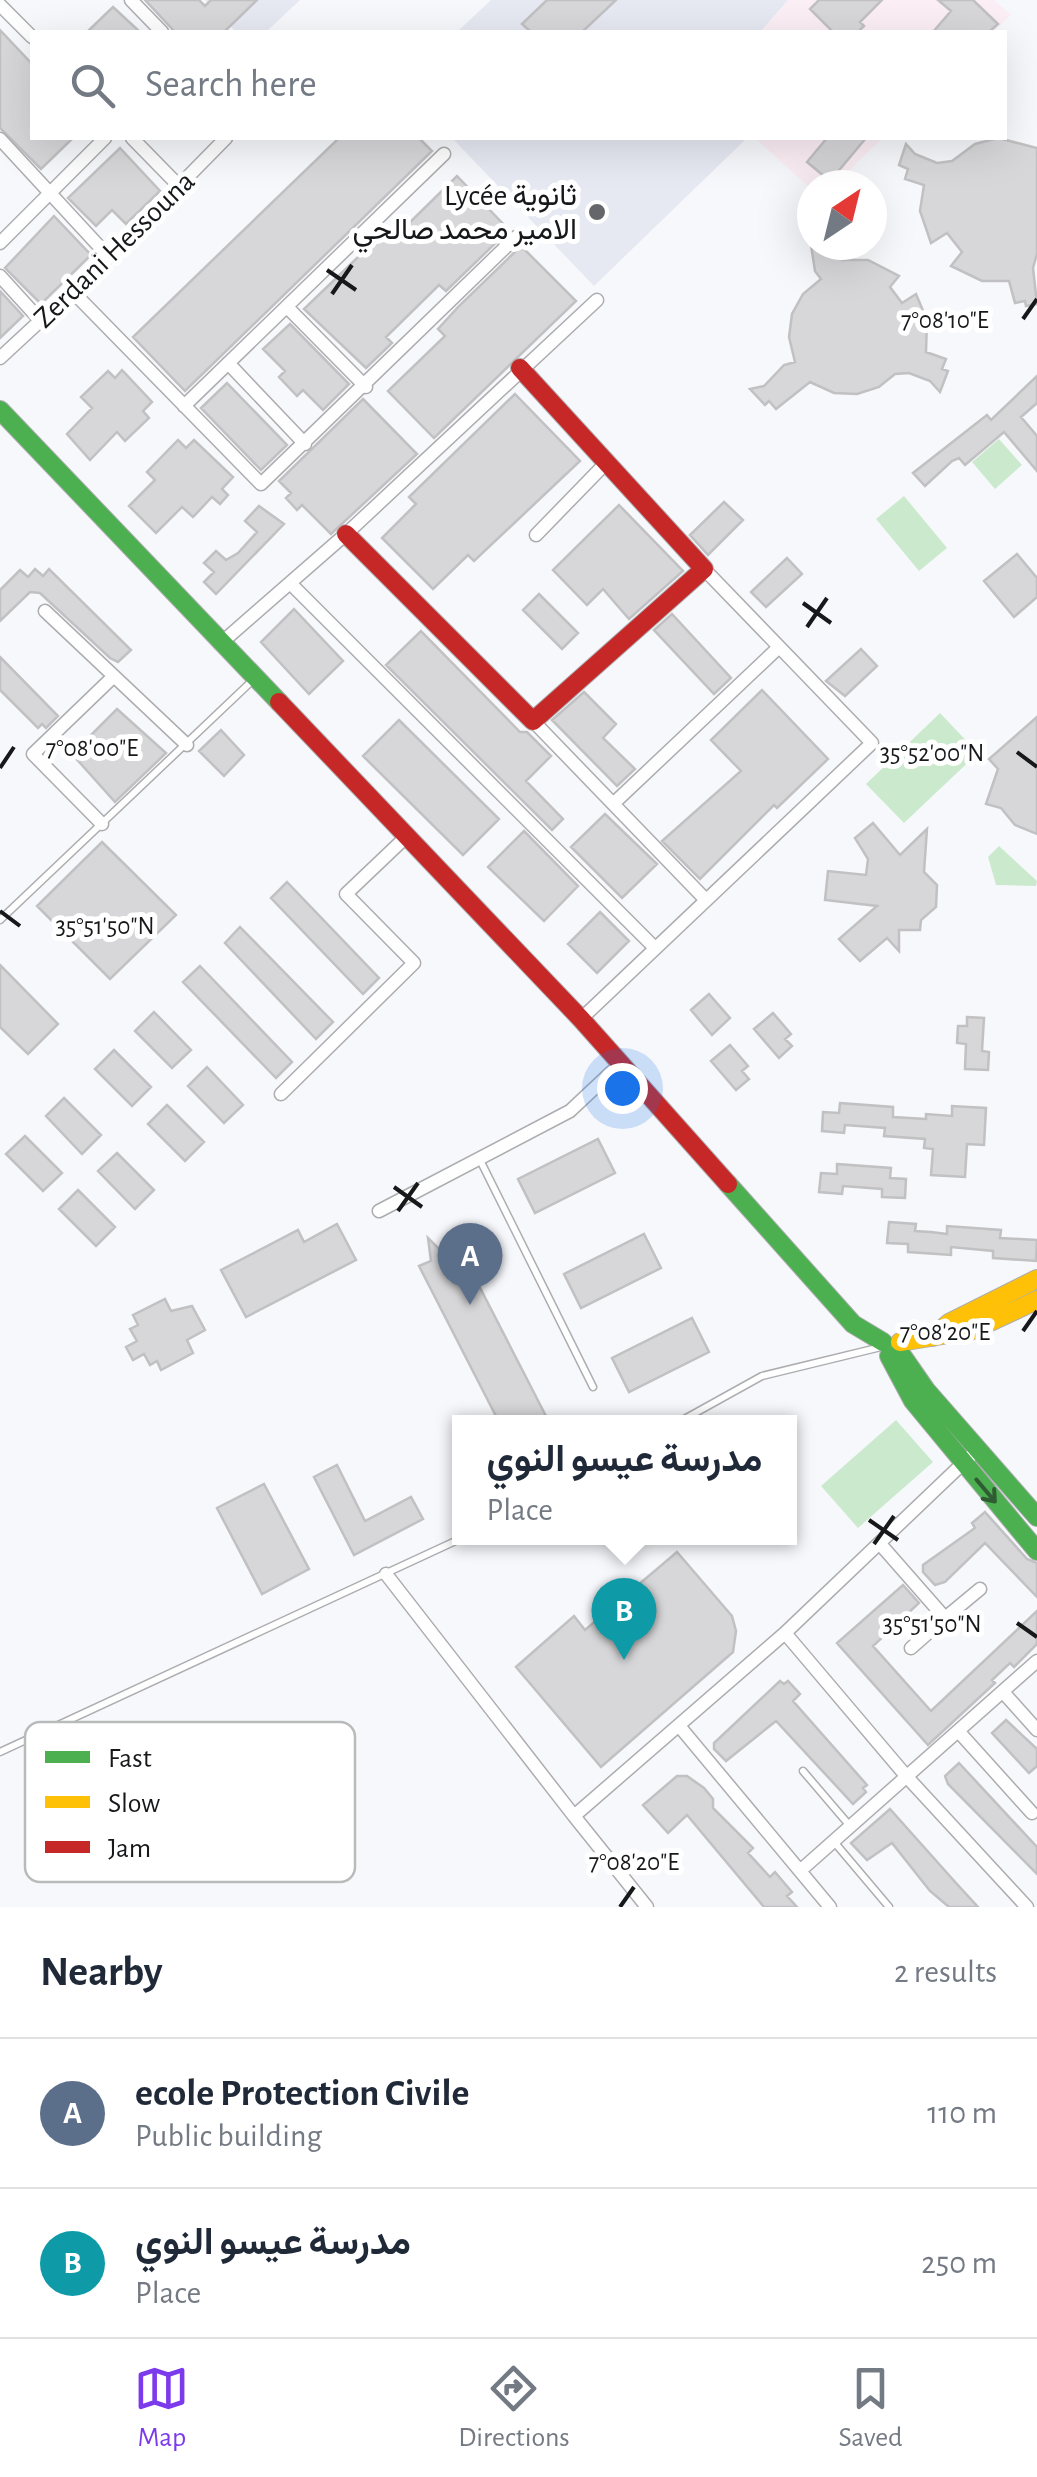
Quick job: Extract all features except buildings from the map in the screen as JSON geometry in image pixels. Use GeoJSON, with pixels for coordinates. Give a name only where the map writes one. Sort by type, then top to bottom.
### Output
{"type":"FeatureCollection","features":[{"type":"Feature","properties":{"kind":"main road"},"geometry":{"type":"LineString","coordinates":[[346,534],[533,721],[704,569],[520,368]]}},
{"type":"Feature","properties":{"kind":"main road"},"geometry":{"type":"LineString","coordinates":[[0,410],[581,1019],[618,1065],[854,1324],[891,1348],[1037,1517]]}},
{"type":"Feature","properties":{"kind":"main road"},"geometry":{"type":"LineString","coordinates":[[932,1337],[949,1323],[1037,1279]]}},
{"type":"Feature","properties":{"kind":"main road"},"geometry":{"type":"LineString","coordinates":[[891,1348],[973,1330],[1037,1300]]}},
{"type":"Feature","properties":{"kind":"main road"},"geometry":{"type":"LineString","coordinates":[[891,1348],[913,1401],[1037,1551]]}},
{"type":"Feature","properties":{"kind":"street"},"geometry":{"type":"LineString","coordinates":[[130,0],[160,30]]}},
{"type":"Feature","properties":{"kind":"street"},"geometry":{"type":"LineString","coordinates":[[0,5],[30,35]]}},
{"type":"Feature","properties":{"kind":"street"},"geometry":{"type":"LineString","coordinates":[[0,139],[109,257]]}},
{"type":"Feature","properties":{"kind":"street"},"geometry":{"type":"LineString","coordinates":[[0,242],[103,140]]}},
{"type":"Feature","properties":{"kind":"street"},"geometry":{"type":"LineString","coordinates":[[134,140],[180,187]]}},
{"type":"Feature","properties":{"kind":"street","name":"Zerdani Hessouna"},"geometry":{"type":"LineString","coordinates":[[0,358],[109,257],[224,140]]}},
{"type":"Feature","properties":{"kind":"street"},"geometry":{"type":"LineString","coordinates":[[184,406],[444,154]]}},
{"type":"Feature","properties":{"kind":"street"},"geometry":{"type":"LineString","coordinates":[[72,291],[261,484],[366,387],[516,237]]}},
{"type":"Feature","properties":{"kind":"street"},"geometry":{"type":"LineString","coordinates":[[0,276],[40,320]]}},
{"type":"Feature","properties":{"kind":"street"},"geometry":{"type":"LineString","coordinates":[[220,644],[346,534],[596,300]]}},
{"type":"Feature","properties":{"kind":"street"},"geometry":{"type":"LineString","coordinates":[[287,307],[366,387]]}},
{"type":"Feature","properties":{"kind":"street"},"geometry":{"type":"LineString","coordinates":[[228,363],[305,444]]}},
{"type":"Feature","properties":{"kind":"street"},"geometry":{"type":"LineString","coordinates":[[536,536],[606,463]]}},
{"type":"Feature","properties":{"kind":"street"},"geometry":{"type":"LineString","coordinates":[[581,1019],[704,898],[872,743],[704,569]]}},
{"type":"Feature","properties":{"kind":"street"},"geometry":{"type":"LineString","coordinates":[[290,584],[654,946]]}},
{"type":"Feature","properties":{"kind":"street"},"geometry":{"type":"LineString","coordinates":[[45,611],[186,745]]}},
{"type":"Feature","properties":{"kind":"street"},"geometry":{"type":"LineString","coordinates":[[613,804],[778,648]]}},
{"type":"Feature","properties":{"kind":"street"},"geometry":{"type":"LineString","coordinates":[[102,824],[34,754],[114,676]]}},
{"type":"Feature","properties":{"kind":"street"},"geometry":{"type":"LineString","coordinates":[[533,721],[704,898]]}},
{"type":"Feature","properties":{"kind":"street"},"geometry":{"type":"LineString","coordinates":[[281,1094],[414,962],[346,894],[406,836]]}},
{"type":"Feature","properties":{"kind":"street"},"geometry":{"type":"LineString","coordinates":[[379,1211],[570,1110],[618,1065]]}},
{"type":"Feature","properties":{"kind":"street"},"geometry":{"type":"LineString","coordinates":[[574,1816],[785,1633],[979,1448]]}},
{"type":"Feature","properties":{"kind":"street"},"geometry":{"type":"LineString","coordinates":[[881,1545],[945,1618]]}},
{"type":"Feature","properties":{"kind":"street"},"geometry":{"type":"LineString","coordinates":[[386,1574],[647,1907]]}},
{"type":"Feature","properties":{"kind":"street"},"geometry":{"type":"LineString","coordinates":[[912,1648],[980,1589]]}},
{"type":"Feature","properties":{"kind":"street"},"geometry":{"type":"LineString","coordinates":[[785,1633],[907,1777],[1025,1906],[1037,1894]]}},
{"type":"Feature","properties":{"kind":"street"},"geometry":{"type":"LineString","coordinates":[[801,1870],[1037,1661]]}},
{"type":"Feature","properties":{"kind":"street"},"geometry":{"type":"LineString","coordinates":[[1003,1692],[1037,1730]]}},
{"type":"Feature","properties":{"kind":"street"},"geometry":{"type":"LineString","coordinates":[[680,1727],[830,1907]]}},
{"type":"Feature","properties":{"kind":"street"},"geometry":{"type":"LineString","coordinates":[[958,1732],[1032,1813]]}},
{"type":"Feature","properties":{"kind":"lane"},"geometry":{"type":"LineString","coordinates":[[0,920],[254,679]]}},
{"type":"Feature","properties":{"kind":"lane"},"geometry":{"type":"LineString","coordinates":[[480,1158],[593,1387]]}},
{"type":"Feature","properties":{"kind":"lane"},"geometry":{"type":"LineString","coordinates":[[692,1415],[762,1376],[891,1348]]}},
{"type":"Feature","properties":{"kind":"lane"},"geometry":{"type":"LineString","coordinates":[[65,1722],[452,1543]]}},
{"type":"Feature","properties":{"kind":"lane"},"geometry":{"type":"LineString","coordinates":[[0,1752],[25,1740]]}},
{"type":"Feature","properties":{"kind":"lane"},"geometry":{"type":"LineString","coordinates":[[804,1771],[851,1826]]}},
{"type":"Feature","properties":{"kind":"lane"},"geometry":{"type":"LineString","coordinates":[[834,1842],[889,1907]]}},
{"type":"Feature","properties":{"kind":"shaded area"},"geometry":{"type":"Polygon","coordinates":[[[205,0],[300,0],[268,30],[234,30],[205,0]]]}},
{"type":"Feature","properties":{"kind":"shaded area"},"geometry":{"type":"Polygon","coordinates":[[[491,0],[788,0],[762,30],[459,30],[491,0]]]}},
{"type":"Feature","properties":{"kind":"shaded area"},"geometry":{"type":"Polygon","coordinates":[[[788,0],[994,0],[1011,15],[995,30],[762,30],[788,0]]]}},
{"type":"Feature","properties":{"kind":"shaded area","name":"Lycée ثانوية الامير محمد صالحي"},"geometry":{"type":"Polygon","coordinates":[[[454,140],[745,140],[594,286],[454,140]]]}},
{"type":"Feature","properties":{"kind":"shaded area"},"geometry":{"type":"Polygon","coordinates":[[[757,140],[881,140],[850,170],[797,170],[797,176],[757,140]]]}},
{"type":"Feature","properties":{"kind":"green space"},"geometry":{"type":"Polygon","coordinates":[[[999,439],[1022,465],[995,489],[972,462],[999,439]]]}},
{"type":"Feature","properties":{"kind":"green space"},"geometry":{"type":"Polygon","coordinates":[[[904,496],[947,548],[919,571],[876,519],[904,496]]]}},
{"type":"Feature","properties":{"kind":"green space"},"geometry":{"type":"Polygon","coordinates":[[[940,713],[978,753],[904,823],[866,784],[940,713]]]}},
{"type":"Feature","properties":{"kind":"green space"},"geometry":{"type":"Polygon","coordinates":[[[999,846],[1037,881],[1036,886],[996,885],[988,857],[999,846]]]}},
{"type":"Feature","properties":{"kind":"green space"},"geometry":{"type":"Polygon","coordinates":[[[896,1420],[933,1462],[858,1528],[821,1486],[896,1420]]]}},
{"type":"Feature","properties":{"kind":"traffic: fast"},"geometry":{"type":"LineString","coordinates":[[0,410],[279,702]]}},
{"type":"Feature","properties":{"kind":"traffic: fast"},"geometry":{"type":"LineString","coordinates":[[728,1184],[853,1324],[883,1342]]}},
{"type":"Feature","properties":{"kind":"traffic: fast"},"geometry":{"type":"LineString","coordinates":[[899,1351],[926,1390],[1037,1517]]}},
{"type":"Feature","properties":{"kind":"traffic: fast"},"geometry":{"type":"LineString","coordinates":[[889,1356],[913,1401],[1037,1551]]}},
{"type":"Feature","properties":{"kind":"traffic: slow"},"geometry":{"type":"LineString","coordinates":[[933,1337],[949,1323],[1037,1279]]}},
{"type":"Feature","properties":{"kind":"traffic: slow"},"geometry":{"type":"LineString","coordinates":[[900,1342],[973,1330],[1037,1300]]}},
{"type":"Feature","properties":{"kind":"traffic: jam"},"geometry":{"type":"LineString","coordinates":[[346,534],[533,721],[704,569],[520,368]]}},
{"type":"Feature","properties":{"kind":"traffic: jam"},"geometry":{"type":"LineString","coordinates":[[279,702],[581,1019],[728,1184]]}},
{"type":"Feature","properties":{"kind":"place","name":"Lycée ثانوية الامير محمد صالحي"},"geometry":{"type":"Point","coordinates":[597,212]}},
{"type":"Feature","properties":{"kind":"place","name":"ecole Protection Civile"},"geometry":{"type":"Point","coordinates":[470,1305]}},
{"type":"Feature","properties":{"kind":"place","name":"مدرسة عيسو النوي"},"geometry":{"type":"Point","coordinates":[624,1660]}}]}
